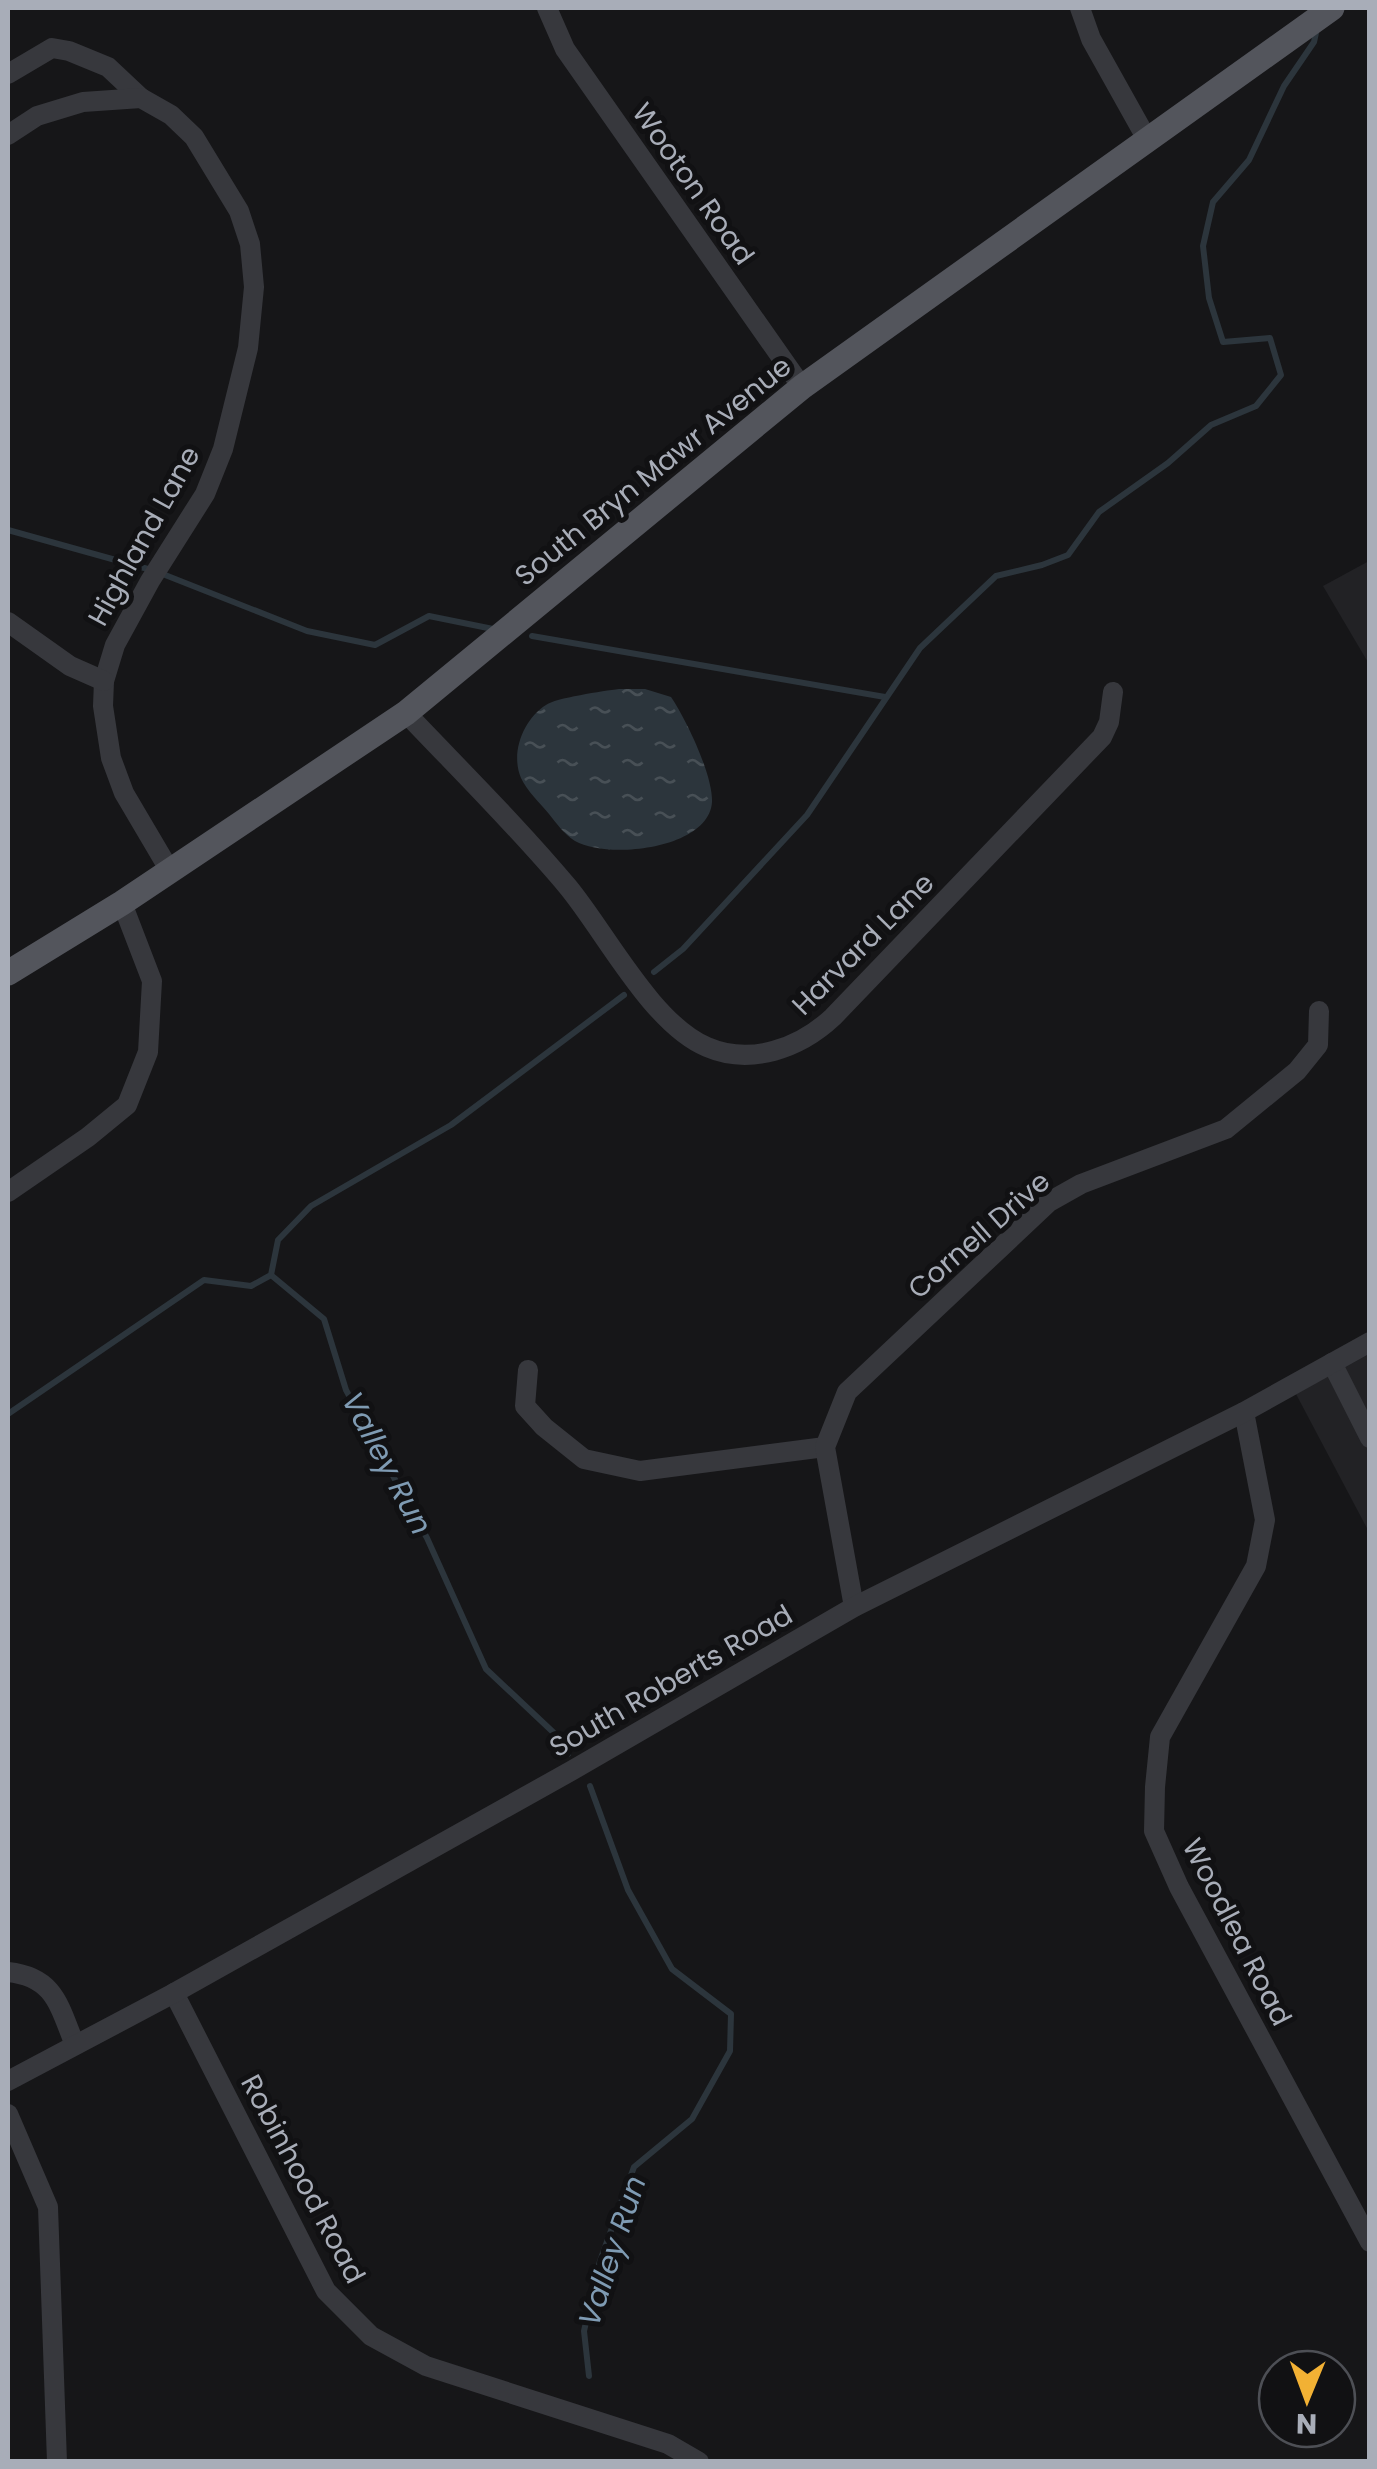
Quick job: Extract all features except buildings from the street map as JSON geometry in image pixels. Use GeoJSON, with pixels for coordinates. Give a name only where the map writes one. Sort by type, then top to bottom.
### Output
{"type":"FeatureCollection","features":[{"type":"Feature","properties":{"kind":"main road","name":"South Bryn Mawr Avenue"},"geometry":{"type":"LineString","coordinates":[[8,972],[170,871],[406,713],[802,388],[1331,8]]}},
{"type":"Feature","properties":{"kind":"street","name":"Wooton Road"},"geometry":{"type":"LineString","coordinates":[[548,8],[564,48],[802,388]]}},
{"type":"Feature","properties":{"kind":"street"},"geometry":{"type":"LineString","coordinates":[[1080,8],[1091,38],[1148,141]]}},
{"type":"Feature","properties":{"kind":"street","name":"Highland Lane"},"geometry":{"type":"LineString","coordinates":[[8,74],[52,48],[108,67],[140,98],[171,115],[194,137],[239,211],[250,244],[254,287],[248,348],[223,449],[205,494],[116,644],[104,681],[103,706],[111,758],[124,793],[170,871]]}},
{"type":"Feature","properties":{"kind":"street"},"geometry":{"type":"LineString","coordinates":[[8,135],[37,116],[83,102],[140,98]]}},
{"type":"Feature","properties":{"kind":"street"},"geometry":{"type":"LineString","coordinates":[[8,622],[70,666],[104,681]]}},
{"type":"Feature","properties":{"kind":"street","name":"Harvard Lane"},"geometry":{"type":"LineString","coordinates":[[406,713],[569,888],[668,1020],[708,1048],[748,1054],[787,1048],[808,1038],[833,1017],[1102,737],[1111,713],[1113,692]]}},
{"type":"Feature","properties":{"kind":"street"},"geometry":{"type":"LineString","coordinates":[[8,1192],[127,1105],[148,1052],[152,980],[122,902]]}},
{"type":"Feature","properties":{"kind":"street","name":"Cornell Drive"},"geometry":{"type":"LineString","coordinates":[[825,1446],[847,1392],[1049,1202],[1081,1184],[1226,1130],[1296,1072],[1318,1044],[1319,1011]]}},
{"type":"Feature","properties":{"kind":"street","name":"South Roberts Road"},"geometry":{"type":"LineString","coordinates":[[8,2081],[571,1771],[854,1607],[1244,1412],[1370,1342]]}},
{"type":"Feature","properties":{"kind":"street"},"geometry":{"type":"LineString","coordinates":[[1332,1363],[1370,1438]]}},
{"type":"Feature","properties":{"kind":"street"},"geometry":{"type":"LineString","coordinates":[[528,1370],[525,1406],[584,1459],[640,1471],[825,1446],[854,1607]]}},
{"type":"Feature","properties":{"kind":"street","name":"Woodlea Road"},"geometry":{"type":"LineString","coordinates":[[1244,1412],[1265,1520],[1256,1566],[1160,1736],[1154,1831],[1178,1886],[1370,2242]]}},
{"type":"Feature","properties":{"kind":"street"},"geometry":{"type":"LineString","coordinates":[[8,1972],[44,1983],[60,2007],[75,2046]]}},
{"type":"Feature","properties":{"kind":"street","name":"Robinhood Road"},"geometry":{"type":"LineString","coordinates":[[174,1993],[326,2291],[372,2336],[426,2366],[668,2444],[699,2462]]}},
{"type":"Feature","properties":{"kind":"street"},"geometry":{"type":"LineString","coordinates":[[8,2114],[48,2207],[57,2462]]}},
{"type":"Feature","properties":{"kind":"shaded area"},"geometry":{"type":"Polygon","coordinates":[[[1369,561],[1369,664],[1323,586],[1369,561]]]}},
{"type":"Feature","properties":{"kind":"shaded area"},"geometry":{"type":"Polygon","coordinates":[[[1369,1354],[1369,1532],[1296,1394],[1369,1354]]]}},
{"type":"Feature","properties":{"kind":"water"},"geometry":{"type":"Polygon","coordinates":[[[619,689],[645,689],[671,697],[703,763],[712,802],[707,818],[694,831],[676,840],[610,850],[575,841],[521,778],[518,747],[538,711],[559,700],[619,689]]]}},
{"type":"Feature","properties":{"kind":"waterway"},"geometry":{"type":"LineString","coordinates":[[654,972],[683,949],[807,815],[920,648],[996,576],[1068,555],[1099,512],[1168,463],[1211,425],[1256,406],[1281,375],[1270,338],[1223,342],[1209,298],[1203,246],[1213,202],[1249,160],[1284,86],[1314,42],[1317,28]]}},
{"type":"Feature","properties":{"kind":"waterway"},"geometry":{"type":"LineString","coordinates":[[8,530],[155,571],[307,631],[375,645],[429,616],[493,629]]}},
{"type":"Feature","properties":{"kind":"waterway"},"geometry":{"type":"LineString","coordinates":[[532,636],[885,697]]}},
{"type":"Feature","properties":{"kind":"waterway"},"geometry":{"type":"LineString","coordinates":[[8,1414],[204,1280],[251,1286],[271,1275],[278,1240],[311,1206],[451,1125],[624,995]]}},
{"type":"Feature","properties":{"kind":"waterway","name":"Valley Run"},"geometry":{"type":"LineString","coordinates":[[271,1275],[324,1319],[346,1390],[427,1538],[486,1669],[553,1732],[568,1754]]}},
{"type":"Feature","properties":{"kind":"waterway","name":"Valley Run"},"geometry":{"type":"LineString","coordinates":[[589,2376],[584,2331],[600,2261],[634,2167],[692,2119],[730,2051],[731,2014],[672,1969],[628,1890],[590,1786]]}}]}
